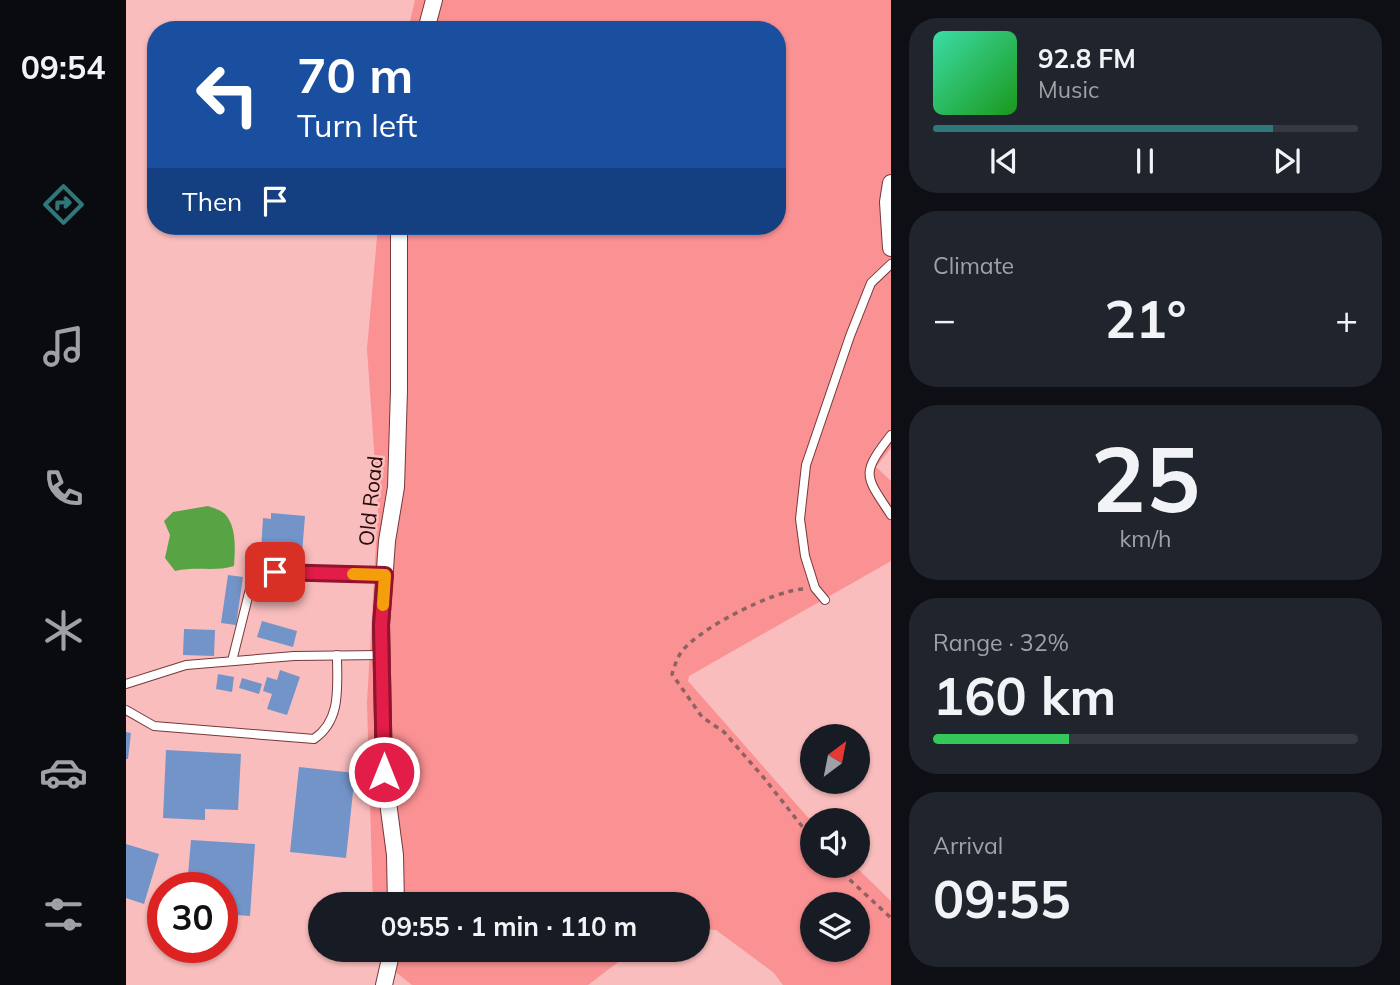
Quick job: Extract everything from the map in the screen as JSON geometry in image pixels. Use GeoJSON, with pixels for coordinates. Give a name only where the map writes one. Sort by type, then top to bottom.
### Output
{"type":"FeatureCollection","features":[{"type":"Feature","properties":{"kind":"street"},"geometry":{"type":"LineString","coordinates":[[428,21],[434,0]]}},
{"type":"Feature","properties":{"kind":"street"},"geometry":{"type":"LineString","coordinates":[[891,183],[888,202],[891,248]]}},
{"type":"Feature","properties":{"kind":"street","name":"Old Road"},"geometry":{"type":"LineString","coordinates":[[396,892],[395,855],[384,772],[381,625],[396,487],[399,235]]}},
{"type":"Feature","properties":{"kind":"street"},"geometry":{"type":"LineString","coordinates":[[384,985],[389,962]]}},
{"type":"Feature","properties":{"kind":"lane"},"geometry":{"type":"LineString","coordinates":[[825,600],[815,588],[805,556],[800,519],[806,465],[850,336],[872,283],[891,264]]}},
{"type":"Feature","properties":{"kind":"lane"},"geometry":{"type":"LineString","coordinates":[[891,435],[870,464],[869,482],[891,515]]}},
{"type":"Feature","properties":{"kind":"lane"},"geometry":{"type":"LineString","coordinates":[[232,661],[251,585],[257,576],[275,572],[385,575]]}},
{"type":"Feature","properties":{"kind":"lane"},"geometry":{"type":"LineString","coordinates":[[126,710],[153,726],[314,739],[324,732],[332,719],[336,704],[337,655]]}},
{"type":"Feature","properties":{"kind":"lane"},"geometry":{"type":"LineString","coordinates":[[126,684],[186,665],[294,656],[382,655]]}},
{"type":"Feature","properties":{"kind":"path"},"geometry":{"type":"LineString","coordinates":[[800,824],[724,732],[702,717],[672,674],[677,658],[685,648],[734,615],[789,590],[815,588]]}},
{"type":"Feature","properties":{"kind":"path"},"geometry":{"type":"LineString","coordinates":[[848,878],[891,919]]}},
{"type":"Feature","properties":{"kind":"shaded area"},"geometry":{"type":"Polygon","coordinates":[[[415,0],[891,0],[891,448],[876,467],[891,481],[891,561],[689,676],[688,681],[800,808],[800,878],[867,878],[891,901],[891,985],[783,985],[774,973],[716,930],[710,930],[710,892],[373,892],[367,703],[378,507],[367,349],[377,235],[786,235],[786,21],[410,21],[415,0]]]}},
{"type":"Feature","properties":{"kind":"shaded area"},"geometry":{"type":"Polygon","coordinates":[[[208,506],[223,513],[232,525],[234,566],[175,571],[165,558],[170,535],[164,521],[173,512],[208,506]]]}},
{"type":"Feature","properties":{"kind":"shaded area"},"geometry":{"type":"Polygon","coordinates":[[[383,962],[618,962],[588,985],[412,985],[383,962]]]}},
{"type":"Feature","properties":{"kind":"building"},"geometry":{"type":"Polygon","coordinates":[[[271,513],[305,516],[301,566],[273,564],[274,551],[261,550],[263,518],[271,519],[271,513]]]}},
{"type":"Feature","properties":{"kind":"building"},"geometry":{"type":"Polygon","coordinates":[[[228,575],[243,577],[236,625],[221,623],[228,575]]]}},
{"type":"Feature","properties":{"kind":"building"},"geometry":{"type":"Polygon","coordinates":[[[262,621],[297,631],[293,647],[257,637],[262,621]]]}},
{"type":"Feature","properties":{"kind":"building"},"geometry":{"type":"Polygon","coordinates":[[[184,629],[215,630],[214,656],[183,655],[184,629]]]}},
{"type":"Feature","properties":{"kind":"building"},"geometry":{"type":"Polygon","coordinates":[[[280,670],[300,677],[287,715],[267,709],[272,694],[263,691],[267,677],[277,680],[280,670]]]}},
{"type":"Feature","properties":{"kind":"building"},"geometry":{"type":"Polygon","coordinates":[[[218,674],[234,677],[232,692],[216,689],[218,674]]]}},
{"type":"Feature","properties":{"kind":"building"},"geometry":{"type":"Polygon","coordinates":[[[242,678],[262,684],[259,694],[239,688],[242,678]]]}},
{"type":"Feature","properties":{"kind":"building"},"geometry":{"type":"Polygon","coordinates":[[[126,732],[131,733],[128,759],[126,759],[126,732]]]}},
{"type":"Feature","properties":{"kind":"building"},"geometry":{"type":"Polygon","coordinates":[[[166,750],[241,754],[238,810],[205,809],[205,820],[163,818],[166,750]]]}},
{"type":"Feature","properties":{"kind":"building"},"geometry":{"type":"Polygon","coordinates":[[[299,767],[355,773],[346,858],[290,852],[299,767]]]}},
{"type":"Feature","properties":{"kind":"building"},"geometry":{"type":"Polygon","coordinates":[[[191,840],[255,844],[250,916],[238,915],[238,872],[188,872],[191,840]]]}},
{"type":"Feature","properties":{"kind":"building"},"geometry":{"type":"Polygon","coordinates":[[[126,844],[159,854],[154,872],[147,872],[144,904],[126,898],[126,844]]]}},
{"type":"Feature","properties":{"kind":"slow traffic"},"geometry":{"type":"LineString","coordinates":[[353,574],[385,575],[383,605]]}},
{"type":"Feature","properties":{"kind":"route"},"geometry":{"type":"LineString","coordinates":[[275,572],[385,575],[381,625],[384,772]]}}]}
